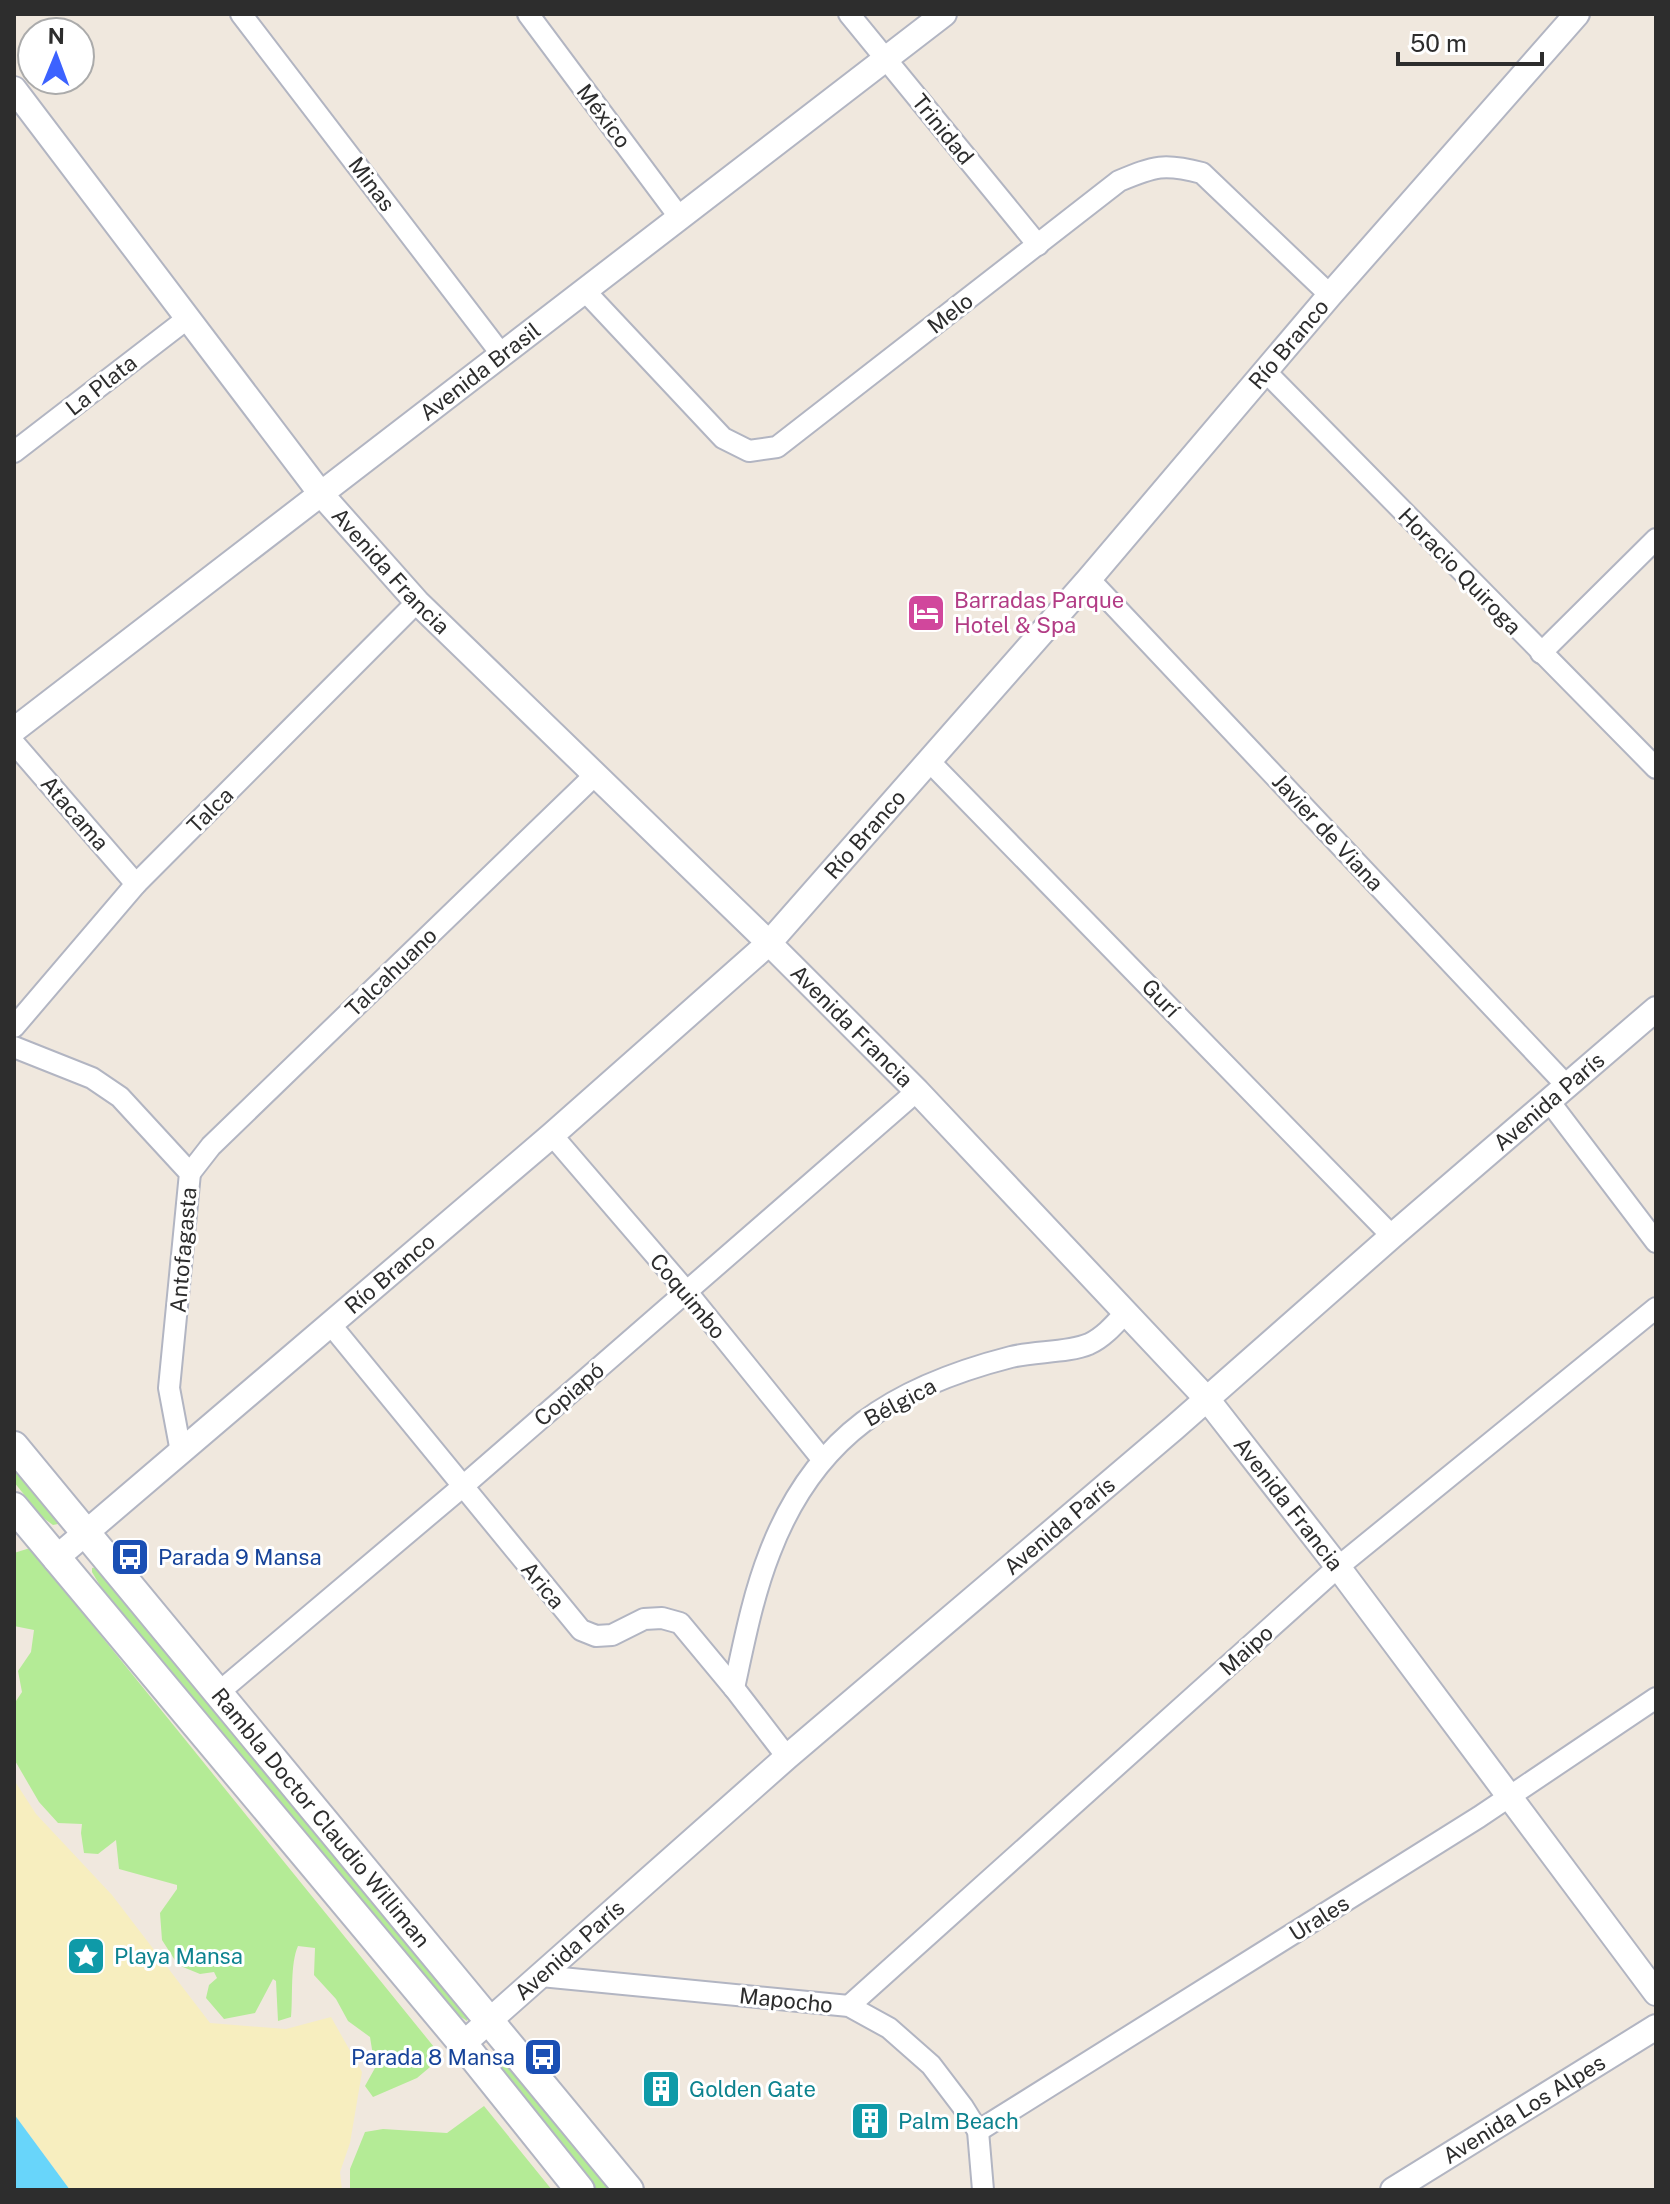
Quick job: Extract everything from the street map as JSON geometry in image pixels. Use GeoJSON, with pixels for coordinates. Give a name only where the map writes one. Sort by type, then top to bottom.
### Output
{"type":"FeatureCollection","features":[{"type":"Feature","properties":{"kind":"main road","name":"Rambla Doctor Claudio Williman"},"geometry":{"type":"LineString","coordinates":[[14,1446],[629,2190]]}},
{"type":"Feature","properties":{"kind":"main road","name":"Rambla Doctor Claudio Williman"},"geometry":{"type":"LineString","coordinates":[[14,1507],[463,2044],[580,2190]]}},
{"type":"Feature","properties":{"kind":"street","name":"Minas"},"geometry":{"type":"LineString","coordinates":[[241,14],[502,355]]}},
{"type":"Feature","properties":{"kind":"street","name":"México"},"geometry":{"type":"LineString","coordinates":[[528,14],[680,218]]}},
{"type":"Feature","properties":{"kind":"street","name":"Trinidad"},"geometry":{"type":"LineString","coordinates":[[849,14],[1038,245]]}},
{"type":"Feature","properties":{"kind":"street","name":"Avenida Brasil"},"geometry":{"type":"LineString","coordinates":[[14,730],[944,14]]}},
{"type":"Feature","properties":{"kind":"street","name":"Río Branco"},"geometry":{"type":"LineString","coordinates":[[55,1559],[552,1135],[769,943],[1089,579],[1330,295],[1577,14]]}},
{"type":"Feature","properties":{"kind":"street","name":"Avenida Francia"},"geometry":{"type":"LineString","coordinates":[[14,89],[321,494],[417,602],[917,1091],[1207,1399],[1338,1567],[1656,1993]]}},
{"type":"Feature","properties":{"kind":"street","name":"Melo"},"geometry":{"type":"LineString","coordinates":[[585,291],[723,438],[749,451],[777,447],[1119,181],[1151,168],[1174,166],[1202,173],[1330,295]]}},
{"type":"Feature","properties":{"kind":"street","name":"La Plata"},"geometry":{"type":"LineString","coordinates":[[14,452],[188,318]]}},
{"type":"Feature","properties":{"kind":"street","name":"Horacio Quiroga"},"geometry":{"type":"LineString","coordinates":[[1265,371],[1656,768]]}},
{"type":"Feature","properties":{"kind":"street"},"geometry":{"type":"LineString","coordinates":[[1541,653],[1656,539]]}},
{"type":"Feature","properties":{"kind":"street","name":"Javier de Viana"},"geometry":{"type":"LineString","coordinates":[[1089,579],[1558,1094],[1656,1242]]}},
{"type":"Feature","properties":{"kind":"street","name":"Talca"},"geometry":{"type":"LineString","coordinates":[[14,1027],[136,884],[417,602]]}},
{"type":"Feature","properties":{"kind":"street","name":"Atacama"},"geometry":{"type":"LineString","coordinates":[[14,743],[136,884]]}},
{"type":"Feature","properties":{"kind":"street","name":"Gurí"},"geometry":{"type":"LineString","coordinates":[[929,761],[1392,1236]]}},
{"type":"Feature","properties":{"kind":"street","name":"Talcahuano"},"geometry":{"type":"LineString","coordinates":[[190,1173],[211,1146],[596,774]]}},
{"type":"Feature","properties":{"kind":"street","name":"Avenida París"},"geometry":{"type":"LineString","coordinates":[[463,2044],[787,1757],[1207,1399],[1656,1009]]}},
{"type":"Feature","properties":{"kind":"street","name":"Antofagasta"},"geometry":{"type":"LineString","coordinates":[[14,1047],[92,1078],[120,1097],[190,1173],[169,1388],[181,1452]]}},
{"type":"Feature","properties":{"kind":"street","name":"Copiapó"},"geometry":{"type":"LineString","coordinates":[[218,1693],[462,1487],[917,1091]]}},
{"type":"Feature","properties":{"kind":"street","name":"Coquimbo"},"geometry":{"type":"LineString","coordinates":[[552,1135],[687,1292],[822,1459]]}},
{"type":"Feature","properties":{"kind":"street","name":"Maipo"},"geometry":{"type":"LineString","coordinates":[[849,2006],[1338,1567],[1656,1308]]}},
{"type":"Feature","properties":{"kind":"street","name":"Bélgica"},"geometry":{"type":"LineString","coordinates":[[734,1688],[751,1612],[770,1551],[794,1503],[822,1459],[855,1426],[894,1400],[958,1373],[1013,1356],[1088,1344],[1109,1330],[1126,1312]]}},
{"type":"Feature","properties":{"kind":"street","name":"Arica"},"geometry":{"type":"LineString","coordinates":[[331,1325],[581,1630],[596,1636],[612,1635],[644,1619],[662,1618],[680,1623],[787,1757]]}},
{"type":"Feature","properties":{"kind":"street","name":"Urales"},"geometry":{"type":"LineString","coordinates":[[978,2131],[1510,1796],[1656,1698]]}},
{"type":"Feature","properties":{"kind":"street","name":"Mapocho"},"geometry":{"type":"LineString","coordinates":[[541,1976],[849,2006],[889,2028],[931,2065],[978,2131]]}},
{"type":"Feature","properties":{"kind":"street","name":"Avenida Los Alpes"},"geometry":{"type":"LineString","coordinates":[[1393,2190],[1656,2027]]}},
{"type":"Feature","properties":{"kind":"street"},"geometry":{"type":"LineString","coordinates":[[978,2131],[983,2190]]}},
{"type":"Feature","properties":{"kind":"green space"},"geometry":{"type":"Polygon","coordinates":[[[14,1460],[60,1521],[58,1524],[53,1525],[42,1517],[14,1482],[14,1460]]]}},
{"type":"Feature","properties":{"kind":"green space"},"geometry":{"type":"Polygon","coordinates":[[[30,1548],[434,2047],[436,2062],[417,2078],[373,2097],[365,2086],[375,2068],[370,2037],[348,2021],[336,1999],[314,1975],[315,1948],[298,1946],[295,1953],[291,2017],[278,2021],[276,1981],[273,1979],[255,2013],[224,2019],[206,1998],[209,1985],[217,1978],[214,1972],[200,1974],[178,1965],[162,1940],[160,1913],[177,1885],[119,1869],[116,1840],[98,1854],[84,1853],[82,1824],[58,1823],[39,1802],[14,1759],[14,1704],[22,1692],[18,1671],[31,1652],[34,1630],[14,1626],[14,1553],[30,1548]]]}},
{"type":"Feature","properties":{"kind":"green space"},"geometry":{"type":"Polygon","coordinates":[[[97,1567],[468,2016],[467,2021],[439,2002],[102,1589],[92,1572],[92,1568],[97,1567]]]}},
{"type":"Feature","properties":{"kind":"green space"},"geometry":{"type":"Polygon","coordinates":[[[498,2057],[510,2067],[611,2190],[593,2190],[493,2063],[498,2057]]]}},
{"type":"Feature","properties":{"kind":"green space"},"geometry":{"type":"Polygon","coordinates":[[[484,2106],[552,2190],[350,2190],[350,2169],[365,2132],[383,2129],[447,2133],[484,2106]]]}},
{"type":"Feature","properties":{"kind":"sand","name":"Playa Mansa"},"geometry":{"type":"Polygon","coordinates":[[[14,1780],[36,1814],[112,1895],[210,2023],[286,2029],[331,2017],[362,2072],[350,2143],[340,2172],[342,2190],[70,2190],[14,2114],[14,1780]]]}},
{"type":"Feature","properties":{"kind":"water"},"geometry":{"type":"Polygon","coordinates":[[[14,2114],[70,2190],[14,2190],[14,2114]]]}},
{"type":"Feature","properties":{"kind":"place","name":"Barradas Parque Hotel & Spa"},"geometry":{"type":"Point","coordinates":[926,613]}},
{"type":"Feature","properties":{"kind":"place","name":"Parada 9 Mansa"},"geometry":{"type":"Point","coordinates":[130,1557]}},
{"type":"Feature","properties":{"kind":"place","name":"Playa Mansa"},"geometry":{"type":"Point","coordinates":[86,1956]}},
{"type":"Feature","properties":{"kind":"place","name":"Parada 8 Mansa"},"geometry":{"type":"Point","coordinates":[543,2057]}},
{"type":"Feature","properties":{"kind":"place","name":"Golden Gate"},"geometry":{"type":"Point","coordinates":[661,2089]}},
{"type":"Feature","properties":{"kind":"place","name":"Palm Beach"},"geometry":{"type":"Point","coordinates":[870,2121]}}]}
